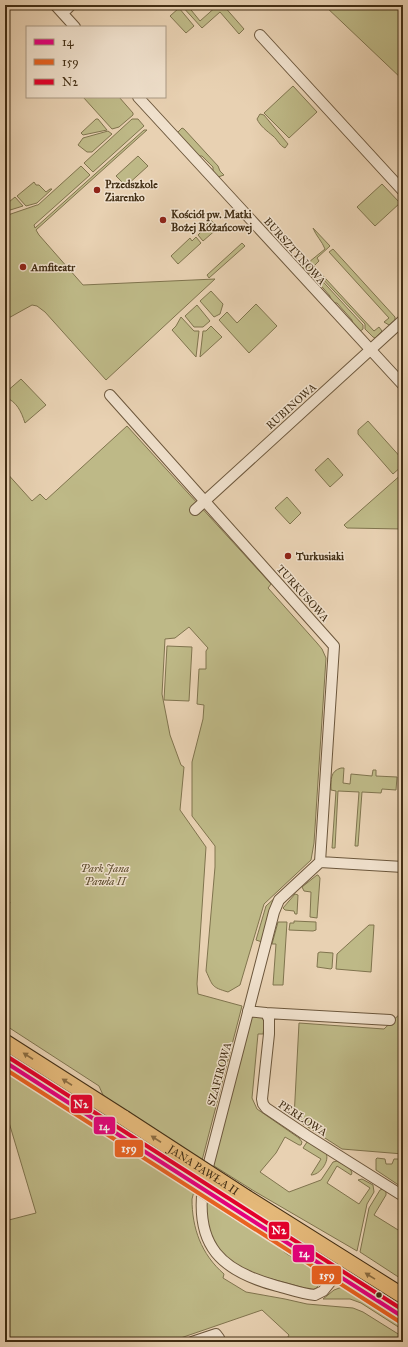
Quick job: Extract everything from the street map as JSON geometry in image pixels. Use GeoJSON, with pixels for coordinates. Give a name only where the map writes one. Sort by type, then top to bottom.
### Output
{"type":"FeatureCollection","features":[{"type":"Feature","properties":{"kind":"main road","name":"JANA PAWŁA II"},"geometry":{"type":"LineString","coordinates":[[5,1042],[403,1296]]}},
{"type":"Feature","properties":{"kind":"main road","name":"JANA PAWŁA II"},"geometry":{"type":"LineString","coordinates":[[5,1062],[403,1317]]}},
{"type":"Feature","properties":{"kind":"street"},"geometry":{"type":"LineString","coordinates":[[55,5],[74,26]]}},
{"type":"Feature","properties":{"kind":"street"},"geometry":{"type":"LineString","coordinates":[[63,13],[71,5]]}},
{"type":"Feature","properties":{"kind":"street"},"geometry":{"type":"LineString","coordinates":[[260,35],[403,191]]}},
{"type":"Feature","properties":{"kind":"street","name":"BURSZTYNOWA"},"geometry":{"type":"LineString","coordinates":[[139,98],[403,386]]}},
{"type":"Feature","properties":{"kind":"street","name":"RUBINOWA"},"geometry":{"type":"LineString","coordinates":[[195,510],[403,320]]}},
{"type":"Feature","properties":{"kind":"street","name":"TURKUSOWA"},"geometry":{"type":"LineString","coordinates":[[110,396],[334,646],[320,862]]}},
{"type":"Feature","properties":{"kind":"street"},"geometry":{"type":"LineString","coordinates":[[320,862],[403,867]]}},
{"type":"Feature","properties":{"kind":"street","name":"SZAFIROWA"},"geometry":{"type":"LineString","coordinates":[[320,862],[279,900],[274,912],[203,1186],[201,1202],[206,1235],[214,1251],[226,1264],[236,1271],[249,1278],[315,1295],[323,1291],[336,1275]]}},
{"type":"Feature","properties":{"kind":"street"},"geometry":{"type":"LineString","coordinates":[[248,1011],[390,1020]]}},
{"type":"Feature","properties":{"kind":"street","name":"PERŁOWA"},"geometry":{"type":"LineString","coordinates":[[266,1013],[269,1019],[269,1034],[262,1099],[263,1104],[300,1131],[403,1196]]}},
{"type":"Feature","properties":{"kind":"street"},"geometry":{"type":"LineString","coordinates":[[192,1342],[216,1334],[220,1342]]}},
{"type":"Feature","properties":{"kind":"green space"},"geometry":{"type":"Polygon","coordinates":[[[181,5],[187,5],[200,21],[218,5],[223,5],[244,29],[239,34],[220,12],[202,28],[181,5]]]}},
{"type":"Feature","properties":{"kind":"green space"},"geometry":{"type":"Polygon","coordinates":[[[324,5],[403,5],[403,80],[324,5]]]}},
{"type":"Feature","properties":{"kind":"green space"},"geometry":{"type":"Polygon","coordinates":[[[179,8],[194,26],[186,33],[170,16],[179,8]]]}},
{"type":"Feature","properties":{"kind":"green space"},"geometry":{"type":"Polygon","coordinates":[[[293,86],[317,112],[289,138],[264,113],[293,86]]]}},
{"type":"Feature","properties":{"kind":"green space"},"geometry":{"type":"Polygon","coordinates":[[[84,98],[120,98],[133,113],[133,115],[119,127],[112,129],[84,98]]]}},
{"type":"Feature","properties":{"kind":"green space"},"geometry":{"type":"Polygon","coordinates":[[[260,114],[264,115],[288,144],[285,148],[260,124],[257,119],[260,114]]]}},
{"type":"Feature","properties":{"kind":"green space"},"geometry":{"type":"Polygon","coordinates":[[[96,119],[98,119],[107,130],[83,135],[81,133],[96,119]]]}},
{"type":"Feature","properties":{"kind":"green space"},"geometry":{"type":"Polygon","coordinates":[[[132,119],[138,119],[144,126],[93,172],[84,163],[132,119]]]}},
{"type":"Feature","properties":{"kind":"green space"},"geometry":{"type":"Polygon","coordinates":[[[182,128],[218,166],[224,175],[218,177],[213,172],[213,167],[202,156],[198,156],[177,133],[182,128]]]}},
{"type":"Feature","properties":{"kind":"green space"},"geometry":{"type":"Polygon","coordinates":[[[144,130],[147,130],[36,230],[83,285],[215,279],[106,380],[45,312],[37,306],[32,305],[5,320],[5,216],[38,205],[81,166],[90,175],[34,225],[35,228],[144,130]]]}},
{"type":"Feature","properties":{"kind":"green space"},"geometry":{"type":"Polygon","coordinates":[[[108,131],[112,134],[92,152],[87,152],[78,145],[83,138],[108,131]]]}},
{"type":"Feature","properties":{"kind":"green space"},"geometry":{"type":"Polygon","coordinates":[[[138,156],[148,166],[126,186],[116,176],[138,156]]]}},
{"type":"Feature","properties":{"kind":"green space"},"geometry":{"type":"Polygon","coordinates":[[[34,182],[46,192],[52,189],[37,203],[26,206],[17,196],[34,182]]]}},
{"type":"Feature","properties":{"kind":"green space"},"geometry":{"type":"Polygon","coordinates":[[[382,184],[400,203],[375,226],[357,207],[382,184]]]}},
{"type":"Feature","properties":{"kind":"green space"},"geometry":{"type":"Polygon","coordinates":[[[15,197],[23,206],[7,211],[5,210],[5,198],[9,202],[15,197]]]}},
{"type":"Feature","properties":{"kind":"green space"},"geometry":{"type":"Polygon","coordinates":[[[211,220],[218,228],[203,241],[198,235],[211,220]]]}},
{"type":"Feature","properties":{"kind":"green space"},"geometry":{"type":"Polygon","coordinates":[[[313,228],[330,246],[317,258],[319,261],[314,266],[374,331],[379,327],[382,331],[375,338],[365,329],[365,324],[304,259],[305,258],[309,262],[325,249],[313,228]]]}},
{"type":"Feature","properties":{"kind":"green space"},"geometry":{"type":"Polygon","coordinates":[[[196,237],[201,243],[178,264],[171,256],[190,238],[192,241],[196,237]]]}},
{"type":"Feature","properties":{"kind":"green space"},"geometry":{"type":"Polygon","coordinates":[[[242,243],[245,246],[209,278],[207,275],[242,243]]]}},
{"type":"Feature","properties":{"kind":"green space"},"geometry":{"type":"Polygon","coordinates":[[[333,249],[395,317],[395,320],[389,325],[384,322],[389,318],[329,252],[333,249]]]}},
{"type":"Feature","properties":{"kind":"green space"},"geometry":{"type":"Polygon","coordinates":[[[303,260],[363,325],[363,329],[359,332],[353,325],[352,320],[337,303],[332,303],[330,296],[310,273],[305,273],[302,270],[301,262],[303,260]]]}},
{"type":"Feature","properties":{"kind":"green space"},"geometry":{"type":"Polygon","coordinates":[[[211,291],[223,304],[220,314],[214,317],[200,301],[211,291]]]}},
{"type":"Feature","properties":{"kind":"green space"},"geometry":{"type":"Polygon","coordinates":[[[256,304],[277,326],[249,353],[219,320],[227,312],[237,323],[256,304]]]}},
{"type":"Feature","properties":{"kind":"green space"},"geometry":{"type":"Polygon","coordinates":[[[197,305],[210,321],[203,327],[194,327],[185,316],[197,305]]]}},
{"type":"Feature","properties":{"kind":"green space"},"geometry":{"type":"Polygon","coordinates":[[[181,317],[194,331],[199,331],[196,357],[172,330],[181,317]]]}},
{"type":"Feature","properties":{"kind":"green space"},"geometry":{"type":"Polygon","coordinates":[[[211,326],[222,337],[200,357],[203,331],[206,331],[211,326]]]}},
{"type":"Feature","properties":{"kind":"green space"},"geometry":{"type":"Polygon","coordinates":[[[21,379],[46,405],[25,423],[18,407],[13,401],[5,397],[5,393],[21,379]]]}},
{"type":"Feature","properties":{"kind":"green space"},"geometry":{"type":"Polygon","coordinates":[[[368,421],[403,460],[403,465],[393,474],[358,434],[358,430],[368,421]]]}},
{"type":"Feature","properties":{"kind":"green space","name":"Park Jana Pawła II"},"geometry":{"type":"Polygon","coordinates":[[[127,426],[271,584],[268,588],[322,649],[326,658],[314,843],[311,860],[264,904],[240,985],[228,992],[215,987],[206,971],[215,867],[215,846],[192,816],[192,762],[203,719],[204,705],[197,704],[199,669],[206,669],[206,651],[208,648],[189,627],[175,638],[165,639],[162,694],[170,735],[181,765],[184,767],[180,810],[206,847],[197,984],[198,994],[242,1006],[192,1199],[192,1210],[199,1240],[209,1258],[224,1274],[223,1278],[246,1292],[307,1304],[353,1308],[363,1312],[403,1337],[403,1342],[285,1342],[289,1335],[262,1310],[169,1342],[5,1342],[5,1221],[36,1213],[5,1109],[5,1069],[112,1141],[129,1114],[103,1095],[99,1086],[5,1025],[5,920],[10,902],[5,900],[5,471],[32,501],[40,494],[46,500],[127,426]]]}},
{"type":"Feature","properties":{"kind":"green space"},"geometry":{"type":"Polygon","coordinates":[[[328,458],[343,475],[330,487],[315,470],[328,458]]]}},
{"type":"Feature","properties":{"kind":"green space"},"geometry":{"type":"Polygon","coordinates":[[[403,473],[403,529],[347,528],[344,525],[403,473]]]}},
{"type":"Feature","properties":{"kind":"green space"},"geometry":{"type":"Polygon","coordinates":[[[287,497],[301,513],[290,524],[275,508],[287,497]]]}},
{"type":"Feature","properties":{"kind":"green space"},"geometry":{"type":"Polygon","coordinates":[[[167,646],[192,647],[189,701],[164,700],[167,646]]]}},
{"type":"Feature","properties":{"kind":"green space"},"geometry":{"type":"Polygon","coordinates":[[[344,768],[343,783],[350,784],[351,774],[372,776],[373,770],[376,770],[376,776],[397,777],[396,790],[382,789],[381,793],[362,792],[358,846],[355,846],[359,792],[338,791],[335,848],[332,848],[336,791],[331,790],[331,779],[335,771],[344,768]]]}},
{"type":"Feature","properties":{"kind":"green space"},"geometry":{"type":"Polygon","coordinates":[[[317,875],[320,878],[317,918],[310,917],[311,892],[304,891],[302,887],[317,875]]]}},
{"type":"Feature","properties":{"kind":"green space"},"geometry":{"type":"Polygon","coordinates":[[[280,893],[262,942],[256,940],[266,906],[280,893]]]}},
{"type":"Feature","properties":{"kind":"green space"},"geometry":{"type":"Polygon","coordinates":[[[295,894],[298,895],[297,914],[295,914],[294,911],[285,910],[283,908],[295,894]]]}},
{"type":"Feature","properties":{"kind":"green space"},"geometry":{"type":"Polygon","coordinates":[[[294,921],[316,922],[316,930],[289,930],[290,923],[294,923],[294,921]]]}},
{"type":"Feature","properties":{"kind":"green space"},"geometry":{"type":"Polygon","coordinates":[[[278,922],[287,922],[283,985],[273,985],[276,944],[272,944],[278,922]]]}},
{"type":"Feature","properties":{"kind":"green space"},"geometry":{"type":"Polygon","coordinates":[[[369,925],[374,925],[371,972],[336,969],[337,954],[369,925]]]}},
{"type":"Feature","properties":{"kind":"green space"},"geometry":{"type":"Polygon","coordinates":[[[318,953],[333,953],[331,969],[317,967],[318,953]]]}},
{"type":"Feature","properties":{"kind":"green space"},"geometry":{"type":"Polygon","coordinates":[[[403,1011],[403,1154],[342,1149],[294,1118],[299,1023],[384,1029],[403,1011]]]}},
{"type":"Feature","properties":{"kind":"green space"},"geometry":{"type":"Polygon","coordinates":[[[260,1016],[262,1018],[264,1026],[263,1034],[258,1034],[252,1098],[257,1109],[299,1138],[302,1142],[301,1145],[299,1145],[285,1137],[276,1153],[260,1172],[289,1192],[321,1180],[333,1162],[337,1161],[350,1168],[352,1173],[351,1175],[337,1166],[327,1183],[359,1204],[370,1188],[358,1180],[362,1179],[373,1185],[374,1192],[367,1204],[357,1251],[211,1164],[251,1018],[260,1016]]]}},
{"type":"Feature","properties":{"kind":"green space"},"geometry":{"type":"Polygon","coordinates":[[[5,1053],[51,1078],[121,1123],[117,1129],[5,1056],[5,1053]]]}},
{"type":"Feature","properties":{"kind":"green space"},"geometry":{"type":"Polygon","coordinates":[[[307,1142],[326,1153],[327,1156],[327,1160],[321,1170],[318,1173],[311,1175],[321,1159],[303,1148],[307,1142]]]}},
{"type":"Feature","properties":{"kind":"green space"},"geometry":{"type":"Polygon","coordinates":[[[377,1158],[385,1159],[386,1164],[392,1164],[394,1159],[398,1159],[403,1162],[402,1186],[376,1170],[377,1158]]]}},
{"type":"Feature","properties":{"kind":"green space"},"geometry":{"type":"Polygon","coordinates":[[[383,1189],[386,1191],[386,1195],[374,1215],[403,1233],[403,1280],[360,1252],[369,1208],[380,1190],[383,1189]]]}},
{"type":"Feature","properties":{"kind":"green space"},"geometry":{"type":"Polygon","coordinates":[[[205,1199],[262,1234],[287,1254],[314,1270],[319,1276],[320,1284],[312,1290],[253,1274],[226,1259],[218,1249],[211,1236],[204,1210],[205,1199]]]}},
{"type":"Feature","properties":{"kind":"green space"},"geometry":{"type":"Polygon","coordinates":[[[244,1202],[403,1303],[403,1311],[241,1208],[244,1202]]]}},
{"type":"Feature","properties":{"kind":"green space"},"geometry":{"type":"Polygon","coordinates":[[[342,1287],[403,1323],[403,1330],[361,1303],[350,1299],[323,1299],[334,1290],[342,1287]]]}},
{"type":"Feature","properties":{"kind":"transit line","name":"N2"},"geometry":{"type":"LineString","coordinates":[[8,1057],[403,1310]]}},
{"type":"Feature","properties":{"kind":"transit line","name":"14"},"geometry":{"type":"LineString","coordinates":[[5,1062],[403,1317]]}},
{"type":"Feature","properties":{"kind":"transit line","name":"159"},"geometry":{"type":"LineString","coordinates":[[5,1069],[400,1322]]}},
{"type":"Feature","properties":{"kind":"place","name":"Przedszkole Ziarenko"},"geometry":{"type":"Point","coordinates":[97,190]}},
{"type":"Feature","properties":{"kind":"place","name":"Kościół pw. Matki Bożej Różańcowej"},"geometry":{"type":"Point","coordinates":[163,220]}},
{"type":"Feature","properties":{"kind":"place","name":"Amfiteatr"},"geometry":{"type":"Point","coordinates":[23,267]}},
{"type":"Feature","properties":{"kind":"place","name":"Turkusiaki"},"geometry":{"type":"Point","coordinates":[288,556]}}]}
